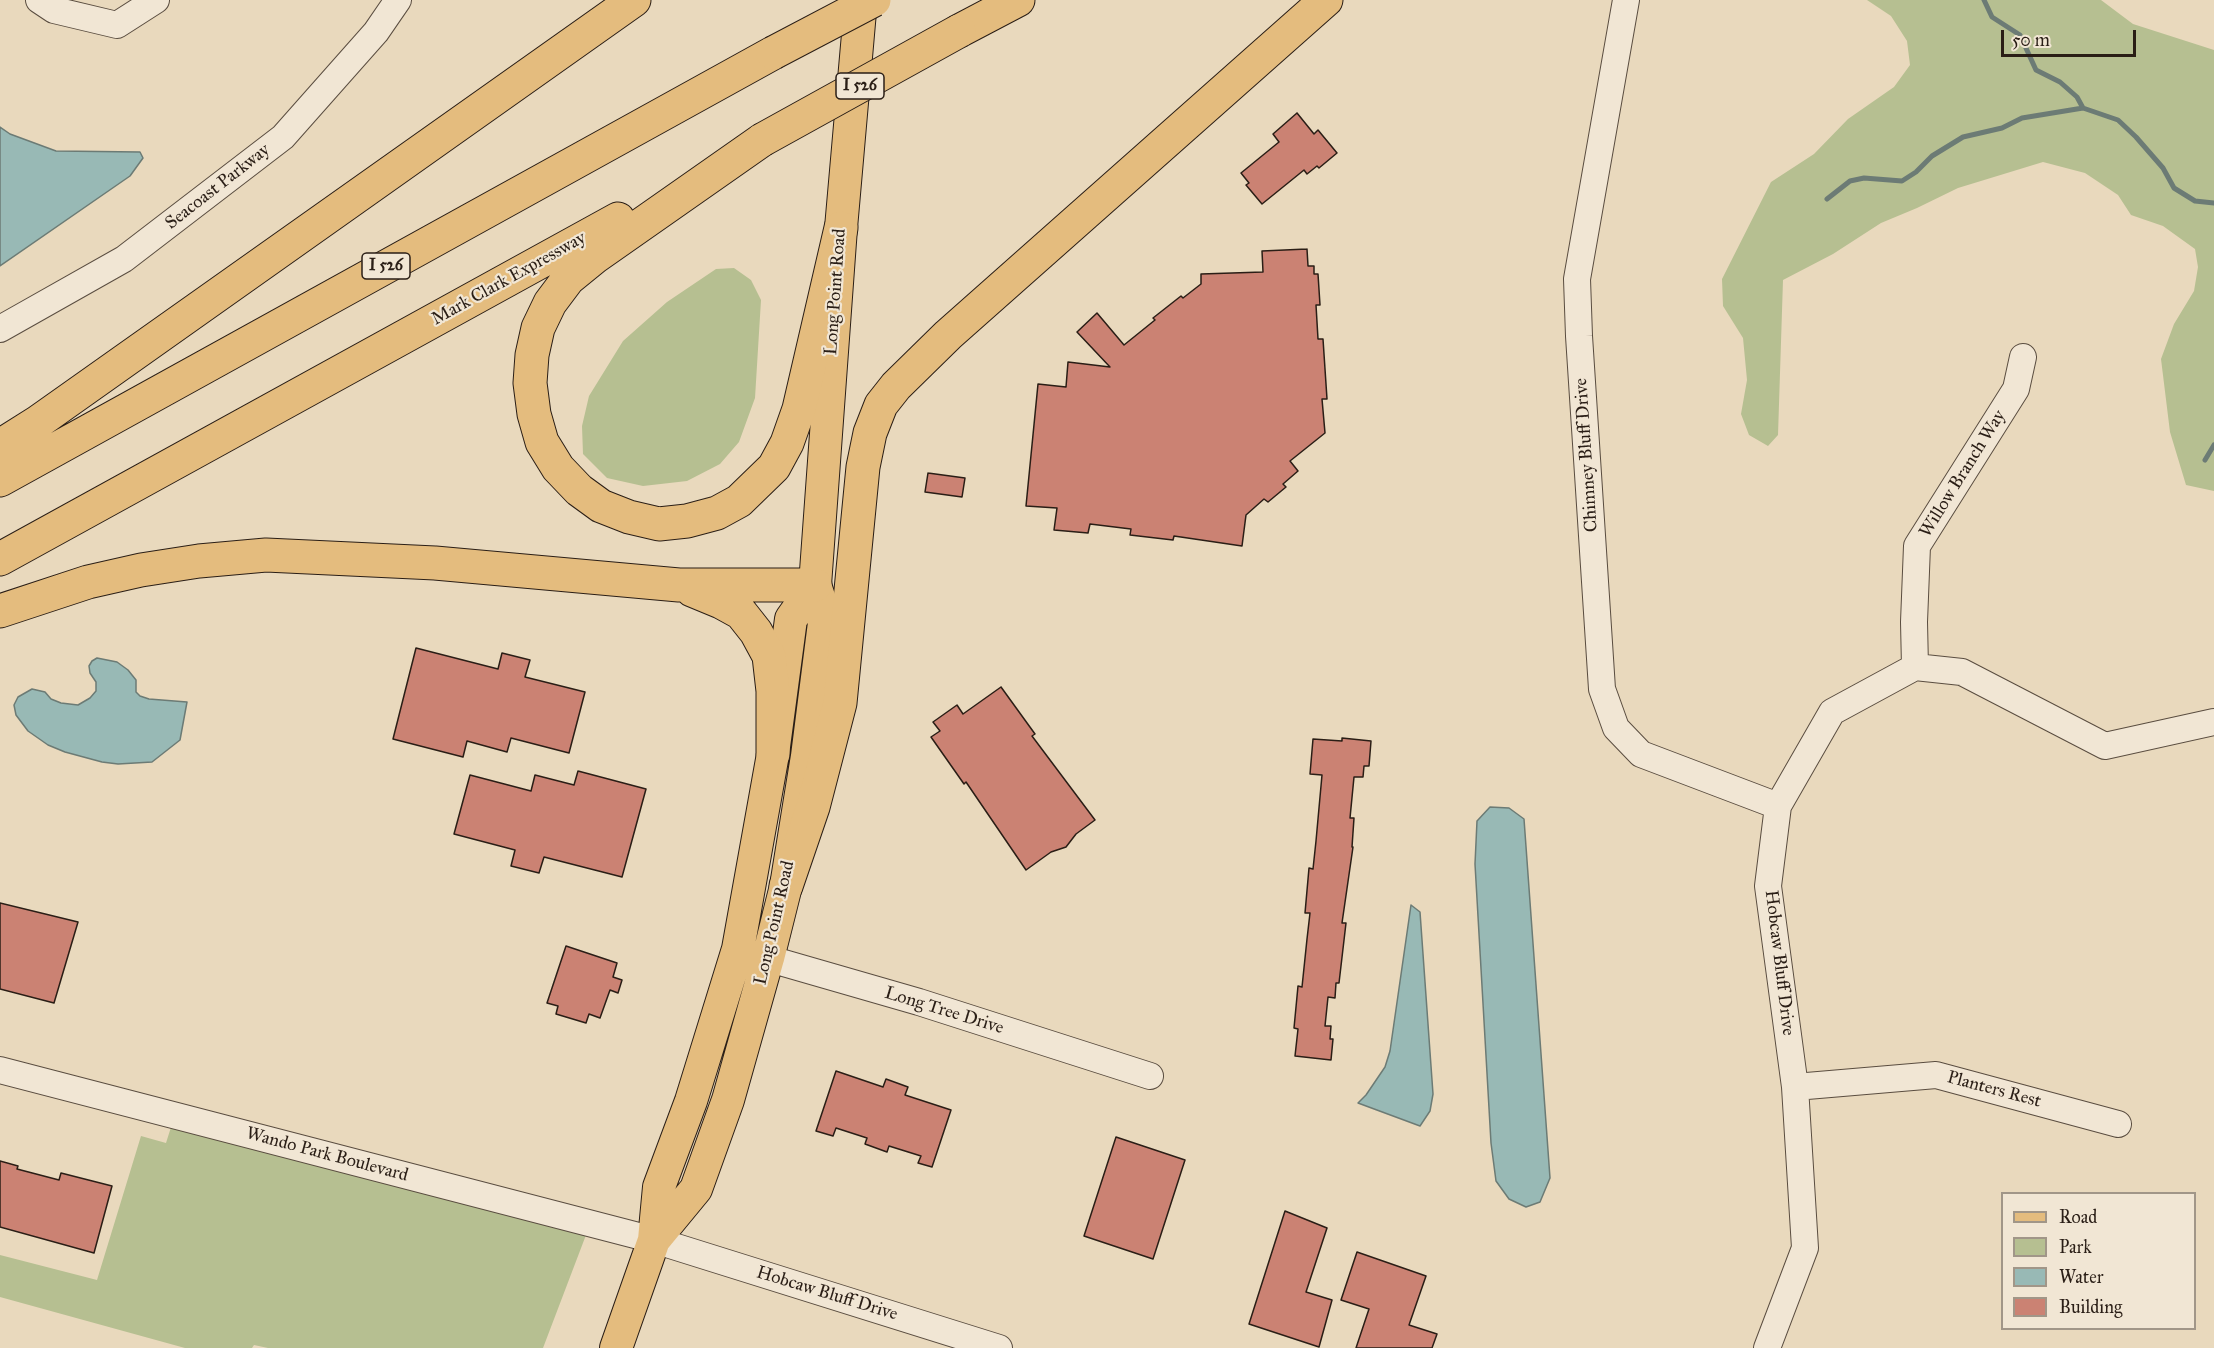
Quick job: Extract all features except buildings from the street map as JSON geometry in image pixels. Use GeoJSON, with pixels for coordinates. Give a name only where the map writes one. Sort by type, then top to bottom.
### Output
{"type":"FeatureCollection","features":[{"type":"Feature","properties":{"kind":"highway"},"geometry":{"type":"LineString","coordinates":[[0,446],[634,0]]}},
{"type":"Feature","properties":{"kind":"highway","name":"I 526"},"geometry":{"type":"LineString","coordinates":[[0,480],[773,53],[874,0]]}},
{"type":"Feature","properties":{"kind":"highway","name":"Mark Clark Expressway"},"geometry":{"type":"LineString","coordinates":[[0,559],[1018,0]]}},
{"type":"Feature","properties":{"kind":"highway"},"geometry":{"type":"LineString","coordinates":[[786,886],[813,807],[840,703],[863,467],[870,433],[881,405],[896,386],[948,335],[1326,0]]}},
{"type":"Feature","properties":{"kind":"highway"},"geometry":{"type":"LineString","coordinates":[[762,140],[595,257],[568,279],[550,303],[538,327],[532,355],[530,383],[534,414],[542,442],[558,468],[579,490],[602,506],[629,517],[659,524],[687,521],[717,513],[739,501],[774,467],[787,443],[799,409],[841,228]]}},
{"type":"Feature","properties":{"kind":"highway"},"geometry":{"type":"LineString","coordinates":[[0,611],[88,582],[141,570],[199,561],[266,555],[435,562],[679,585],[815,585]]}},
{"type":"Feature","properties":{"kind":"highway"},"geometry":{"type":"LineString","coordinates":[[679,585],[722,602],[741,613],[769,656],[773,691],[773,754]]}},
{"type":"Feature","properties":{"kind":"main road","name":"Long Point Road"},"geometry":{"type":"LineString","coordinates":[[654,1240],[696,1189],[728,1100],[786,886],[807,756],[825,615],[815,585],[841,228],[861,0]]}},
{"type":"Feature","properties":{"kind":"main road","name":"Long Point Road"},"geometry":{"type":"LineString","coordinates":[[616,1348],[654,1240],[659,1186],[691,1101],[738,949],[773,754],[791,619],[815,585]]}},
{"type":"Feature","properties":{"kind":"street"},"geometry":{"type":"LineString","coordinates":[[39,0],[54,10],[117,26],[156,0]]}},
{"type":"Feature","properties":{"kind":"street","name":"Seacoast Parkway"},"geometry":{"type":"LineString","coordinates":[[0,329],[124,259],[283,137],[376,32],[398,0]]}},
{"type":"Feature","properties":{"kind":"street","name":"Chimney Bluff Drive"},"geometry":{"type":"LineString","coordinates":[[1626,0],[1577,279],[1602,689],[1616,728],[1641,754],[1778,806]]}},
{"type":"Feature","properties":{"kind":"street","name":"Willow Branch Way"},"geometry":{"type":"LineString","coordinates":[[1915,667],[1917,546],[2016,389],[2023,357]]}},
{"type":"Feature","properties":{"kind":"street"},"geometry":{"type":"LineString","coordinates":[[1915,667],[1962,672],[2105,746],[2214,722]]}},
{"type":"Feature","properties":{"kind":"street","name":"Hobcaw Bluff Drive"},"geometry":{"type":"LineString","coordinates":[[1767,1348],[1805,1248],[1795,1087],[1768,886],[1778,806],[1832,712],[1915,667]]}},
{"type":"Feature","properties":{"kind":"street","name":"Long Tree Drive"},"geometry":{"type":"LineString","coordinates":[[738,949],[919,1002],[1150,1076]]}},
{"type":"Feature","properties":{"kind":"street","name":"Wando Park Boulevard"},"geometry":{"type":"LineString","coordinates":[[0,1070],[654,1240]]}},
{"type":"Feature","properties":{"kind":"street","name":"Planters Rest"},"geometry":{"type":"LineString","coordinates":[[1795,1087],[1936,1075],[2118,1124]]}},
{"type":"Feature","properties":{"kind":"street","name":"Hobcaw Bluff Drive"},"geometry":{"type":"LineString","coordinates":[[654,1240],[999,1348]]}},
{"type":"Feature","properties":{"kind":"green space"},"geometry":{"type":"Polygon","coordinates":[[[1867,0],[2101,0],[2133,24],[2214,50],[2214,491],[2186,485],[2170,432],[2161,359],[2174,324],[2194,291],[2198,267],[2195,249],[2163,226],[2131,215],[2118,195],[2085,173],[2043,162],[1958,188],[1881,223],[1833,254],[1783,280],[1778,435],[1768,446],[1749,435],[1741,414],[1747,380],[1743,338],[1723,306],[1722,279],[1771,182],[1814,154],[1848,119],[1894,87],[1910,65],[1907,41],[1891,16],[1867,0]]]}},
{"type":"Feature","properties":{"kind":"green space"},"geometry":{"type":"Polygon","coordinates":[[[734,268],[751,280],[761,300],[755,398],[739,442],[720,464],[687,481],[643,486],[607,478],[583,454],[582,426],[589,396],[623,341],[667,302],[716,269],[734,268]]]}},
{"type":"Feature","properties":{"kind":"green space"},"geometry":{"type":"Polygon","coordinates":[[[172,1124],[586,1235],[543,1348],[268,1348],[254,1345],[252,1348],[185,1348],[0,1297],[0,1255],[97,1280],[141,1136],[166,1143],[172,1124]]]}},
{"type":"Feature","properties":{"kind":"water"},"geometry":{"type":"Polygon","coordinates":[[[0,127],[10,134],[56,151],[140,152],[143,158],[130,176],[0,266],[0,127]]]}},
{"type":"Feature","properties":{"kind":"water"},"geometry":{"type":"Polygon","coordinates":[[[97,658],[117,662],[128,670],[136,680],[136,692],[140,696],[149,699],[187,702],[180,740],[152,762],[118,764],[65,752],[48,745],[28,731],[16,715],[14,705],[18,697],[32,689],[45,692],[51,699],[61,703],[78,705],[90,698],[96,691],[96,682],[90,673],[89,666],[97,658]]]}},
{"type":"Feature","properties":{"kind":"water"},"geometry":{"type":"Polygon","coordinates":[[[1490,807],[1509,808],[1524,819],[1550,1178],[1540,1202],[1526,1207],[1509,1199],[1496,1181],[1491,1143],[1475,864],[1477,821],[1490,807]]]}},
{"type":"Feature","properties":{"kind":"water"},"geometry":{"type":"Polygon","coordinates":[[[1411,905],[1420,912],[1433,1094],[1430,1111],[1420,1126],[1358,1103],[1385,1067],[1390,1051],[1411,905]]]}},
{"type":"Feature","properties":{"kind":"waterway"},"geometry":{"type":"LineString","coordinates":[[1984,0],[1992,17],[2020,35],[2036,70],[2060,82],[2077,97],[2083,108],[2118,120],[2163,168],[2174,188],[2195,201],[2214,203]]}},
{"type":"Feature","properties":{"kind":"waterway"},"geometry":{"type":"LineString","coordinates":[[1827,199],[1850,181],[1864,178],[1902,181],[1916,172],[1932,156],[1963,137],[2002,128],[2022,118],[2083,108]]}},
{"type":"Feature","properties":{"kind":"waterway"},"geometry":{"type":"LineString","coordinates":[[2205,460],[2214,445]]}}]}
